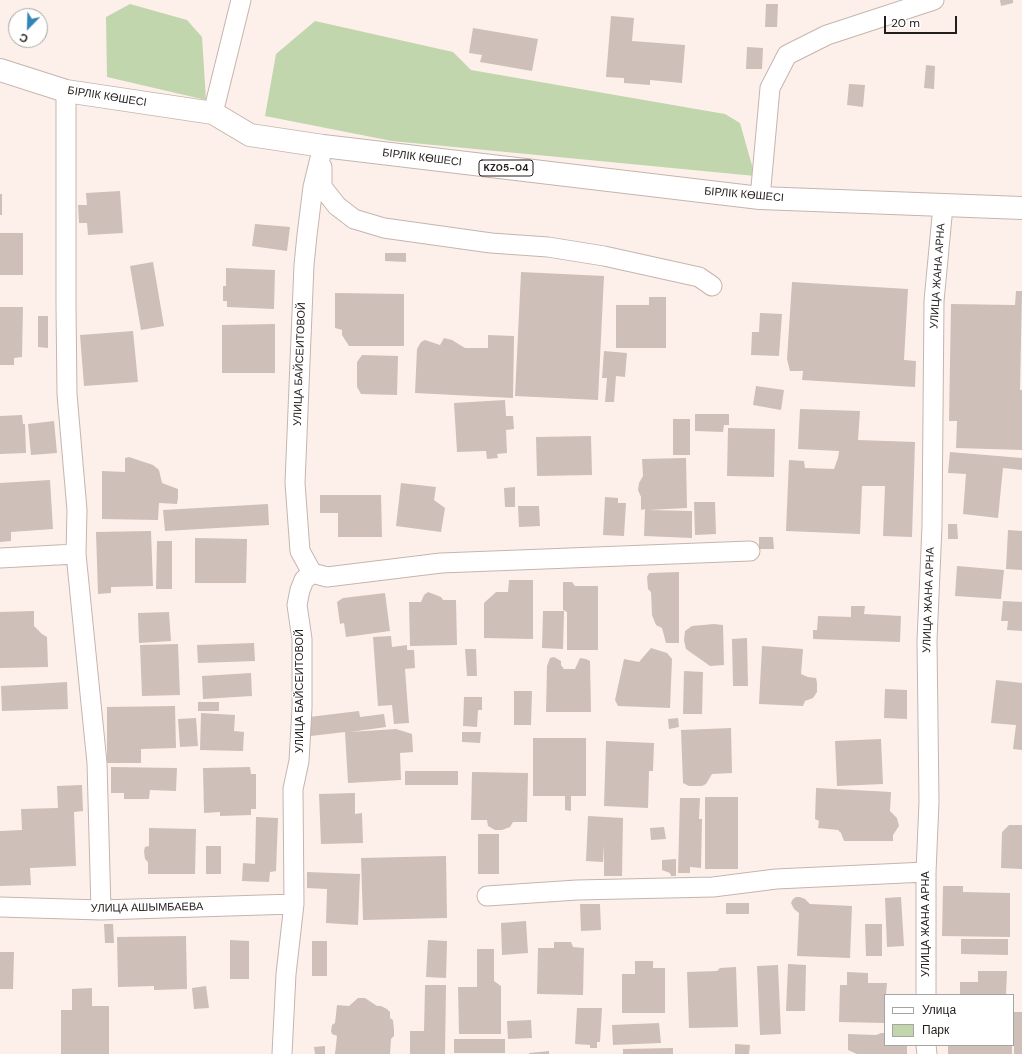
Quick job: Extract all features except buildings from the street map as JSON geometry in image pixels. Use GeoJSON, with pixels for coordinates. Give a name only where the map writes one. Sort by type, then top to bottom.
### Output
{"type":"FeatureCollection","features":[{"type":"Feature","properties":{"kind":"main road","name":"БІРЛІК КӨШЕСІ"},"geometry":{"type":"LineString","coordinates":[[0,70],[66,91],[213,113],[250,135],[323,146],[760,198],[1022,208]]}},
{"type":"Feature","properties":{"kind":"street"},"geometry":{"type":"LineString","coordinates":[[213,113],[241,0]]}},
{"type":"Feature","properties":{"kind":"street"},"geometry":{"type":"LineString","coordinates":[[760,198],[770,88],[787,55],[827,35],[934,0]]}},
{"type":"Feature","properties":{"kind":"street"},"geometry":{"type":"LineString","coordinates":[[66,91],[67,378],[76,510],[76,554],[97,764],[101,910]]}},
{"type":"Feature","properties":{"kind":"street"},"geometry":{"type":"LineString","coordinates":[[323,146],[322,187],[337,206],[354,219],[384,228],[428,235],[491,243],[548,247],[604,256],[699,277],[712,286]]}},
{"type":"Feature","properties":{"kind":"street","name":"УЛИЦА БАЙСЕИТОВОЙ"},"geometry":{"type":"LineString","coordinates":[[282,1054],[286,974],[294,904],[293,789],[299,761],[302,708],[302,639],[297,605],[304,580],[312,573],[300,551],[295,483],[307,234],[313,187],[323,146]]}},
{"type":"Feature","properties":{"kind":"street","name":"УЛИЦА ЖАНА АРНА"},"geometry":{"type":"LineString","coordinates":[[926,994],[926,872],[929,802],[927,641],[932,526],[934,301],[943,206]]}},
{"type":"Feature","properties":{"kind":"street"},"geometry":{"type":"LineString","coordinates":[[312,573],[327,577],[441,563],[750,550]]}},
{"type":"Feature","properties":{"kind":"street"},"geometry":{"type":"LineString","coordinates":[[0,558],[76,554]]}},
{"type":"Feature","properties":{"kind":"street"},"geometry":{"type":"LineString","coordinates":[[487,896],[577,890],[713,887],[776,879],[926,872]]}},
{"type":"Feature","properties":{"kind":"street","name":"УЛИЦА АШЫМБАЕВА"},"geometry":{"type":"LineString","coordinates":[[0,907],[101,910],[294,904]]}},
{"type":"Feature","properties":{"kind":"green space"},"geometry":{"type":"Polygon","coordinates":[[[130,4],[187,20],[202,37],[206,100],[107,77],[106,17],[130,4]]]}},
{"type":"Feature","properties":{"kind":"green space"},"geometry":{"type":"Polygon","coordinates":[[[315,21],[453,52],[471,70],[725,114],[740,123],[755,176],[392,141],[265,116],[276,54],[315,21]]]}}]}
